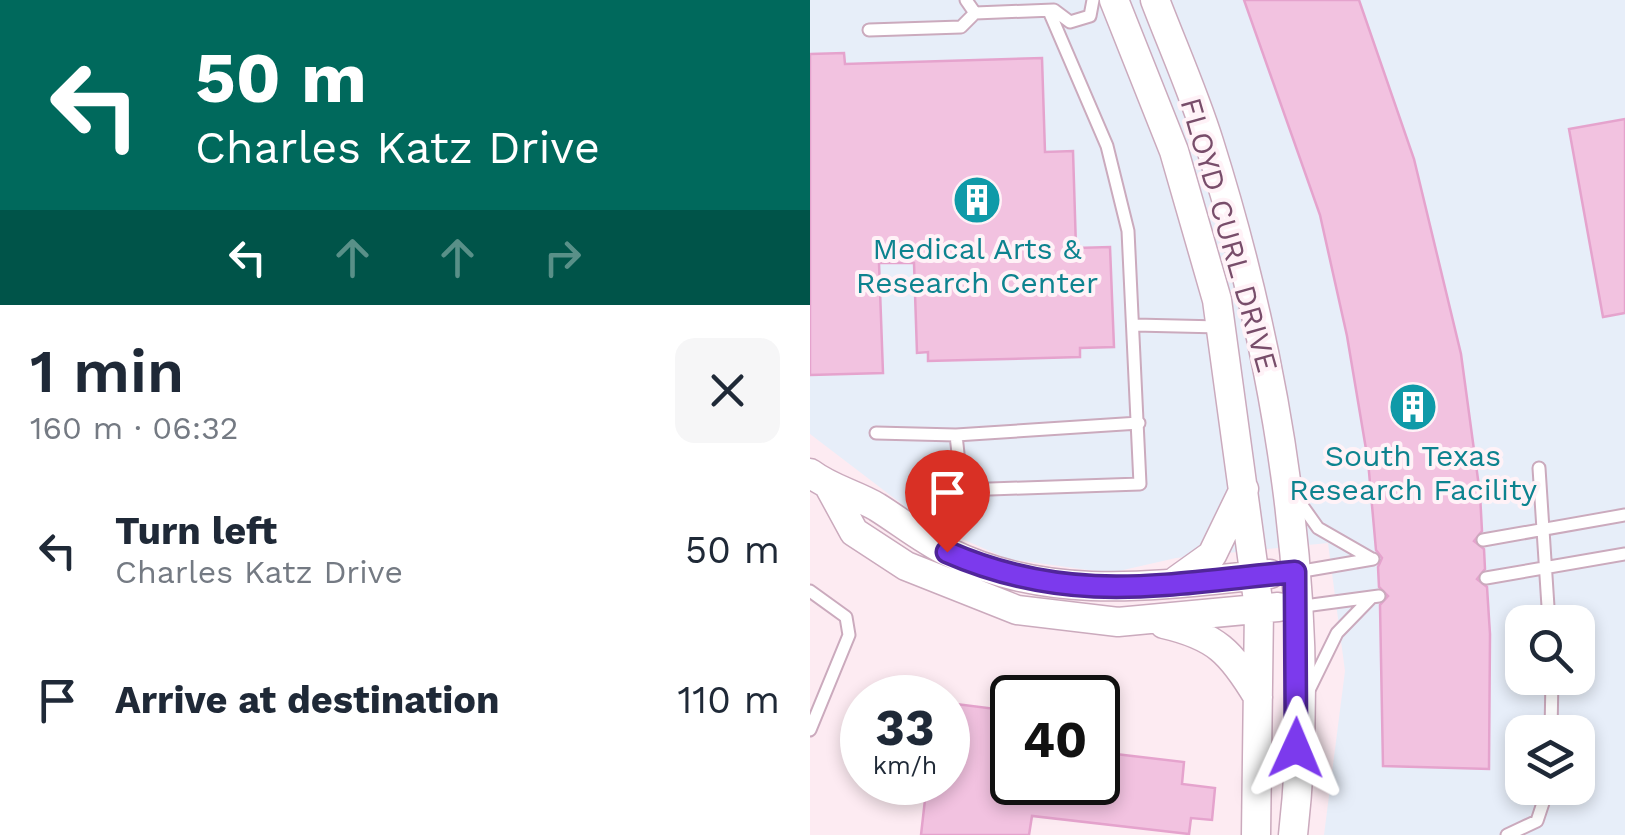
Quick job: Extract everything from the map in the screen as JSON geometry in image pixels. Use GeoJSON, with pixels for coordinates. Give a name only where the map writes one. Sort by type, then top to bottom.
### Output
{"type":"FeatureCollection","features":[{"type":"Feature","properties":{"kind":"street","name":"FLOYD CURL DRIVE"},"geometry":{"type":"LineString","coordinates":[[1114,0],[1174,151],[1221,328],[1259,608],[1256,835]]}},
{"type":"Feature","properties":{"kind":"street","name":"FLOYD CURL DRIVE"},"geometry":{"type":"LineString","coordinates":[[1155,0],[1209,140],[1252,291],[1273,392],[1297,607],[1293,835]]}},
{"type":"Feature","properties":{"kind":"street"},"geometry":{"type":"LineString","coordinates":[[820,481],[873,504],[947,552],[996,572],[1107,590],[1295,572]]}},
{"type":"Feature","properties":{"kind":"street"},"geometry":{"type":"LineString","coordinates":[[820,481],[854,532],[906,566],[1017,610],[1078,620],[1297,607]]}},
{"type":"Feature","properties":{"kind":"street"},"geometry":{"type":"LineString","coordinates":[[1166,584],[1192,572],[1212,555],[1244,488]]}},
{"type":"Feature","properties":{"kind":"street"},"geometry":{"type":"LineString","coordinates":[[1143,619],[1197,631],[1224,648],[1258,697]]}},
{"type":"Feature","properties":{"kind":"lane"},"geometry":{"type":"LineString","coordinates":[[966,0],[975,13]]}},
{"type":"Feature","properties":{"kind":"lane"},"geometry":{"type":"LineString","coordinates":[[869,30],[961,27],[975,13],[1053,7],[1070,22],[1090,16],[1093,0]]}},
{"type":"Feature","properties":{"kind":"lane"},"geometry":{"type":"LineString","coordinates":[[956,435],[962,490],[1140,484],[1128,231],[1107,146],[1053,7]]}},
{"type":"Feature","properties":{"kind":"lane"},"geometry":{"type":"LineString","coordinates":[[1134,325],[1221,328]]}},
{"type":"Feature","properties":{"kind":"lane"},"geometry":{"type":"LineString","coordinates":[[876,432],[956,435],[1138,423]]}},
{"type":"Feature","properties":{"kind":"lane"},"geometry":{"type":"LineString","coordinates":[[1539,468],[1549,605]]}},
{"type":"Feature","properties":{"kind":"lane"},"geometry":{"type":"LineString","coordinates":[[1284,476],[1318,528],[1375,558],[1295,572]]}},
{"type":"Feature","properties":{"kind":"lane"},"geometry":{"type":"LineString","coordinates":[[1483,540],[1625,515]]}},
{"type":"Feature","properties":{"kind":"lane"},"geometry":{"type":"LineString","coordinates":[[1486,578],[1625,554]]}},
{"type":"Feature","properties":{"kind":"lane"},"geometry":{"type":"LineString","coordinates":[[810,591],[846,617],[849,636],[810,730]]}},
{"type":"Feature","properties":{"kind":"lane"},"geometry":{"type":"LineString","coordinates":[[1297,607],[1375,598],[1337,632],[1297,714]]}},
{"type":"Feature","properties":{"kind":"lane"},"geometry":{"type":"LineString","coordinates":[[1507,835],[1537,821],[1542,805]]}},
{"type":"Feature","properties":{"kind":"shaded area"},"geometry":{"type":"Polygon","coordinates":[[[810,0],[1625,0],[1625,835],[1324,835],[1345,671],[1328,543],[1176,558],[1110,573],[1008,559],[928,524],[810,434],[810,0]]]}},
{"type":"Feature","properties":{"kind":"building","name":"South Texas Research Facility"},"geometry":{"type":"Polygon","coordinates":[[[1244,0],[1359,0],[1414,159],[1461,354],[1480,494],[1482,531],[1474,541],[1484,549],[1485,569],[1477,579],[1487,587],[1489,769],[1383,766],[1380,605],[1388,596],[1379,587],[1378,567],[1382,558],[1376,550],[1368,461],[1347,336],[1320,215],[1244,0]]]}},
{"type":"Feature","properties":{"kind":"building","name":"Medical Arts & Research Center"},"geometry":{"type":"Polygon","coordinates":[[[844,53],[845,64],[1042,58],[1045,152],[1073,151],[1076,248],[1110,247],[1114,347],[1080,348],[1080,357],[928,361],[928,352],[917,353],[914,263],[879,263],[883,373],[810,375],[810,54],[844,53]]]}},
{"type":"Feature","properties":{"kind":"building"},"geometry":{"type":"Polygon","coordinates":[[[1625,119],[1625,313],[1603,317],[1569,129],[1625,119]]]}},
{"type":"Feature","properties":{"kind":"building"},"geometry":{"type":"Polygon","coordinates":[[[970,706],[990,708],[990,805],[1120,805],[1120,755],[1184,762],[1182,784],[1215,788],[1212,820],[1191,818],[1189,834],[1032,816],[1029,835],[921,835],[924,805],[970,805],[970,706]]]}},
{"type":"Feature","properties":{"kind":"place","name":"Medical Arts & Research Center"},"geometry":{"type":"Point","coordinates":[977,200]}},
{"type":"Feature","properties":{"kind":"place","name":"South Texas Research Facility"},"geometry":{"type":"Point","coordinates":[1413,407]}},
{"type":"Feature","properties":{"kind":"route"},"geometry":{"type":"LineString","coordinates":[[947,552],[996,572],[1107,590],[1295,572],[1299,640],[1296,748]]}}]}
